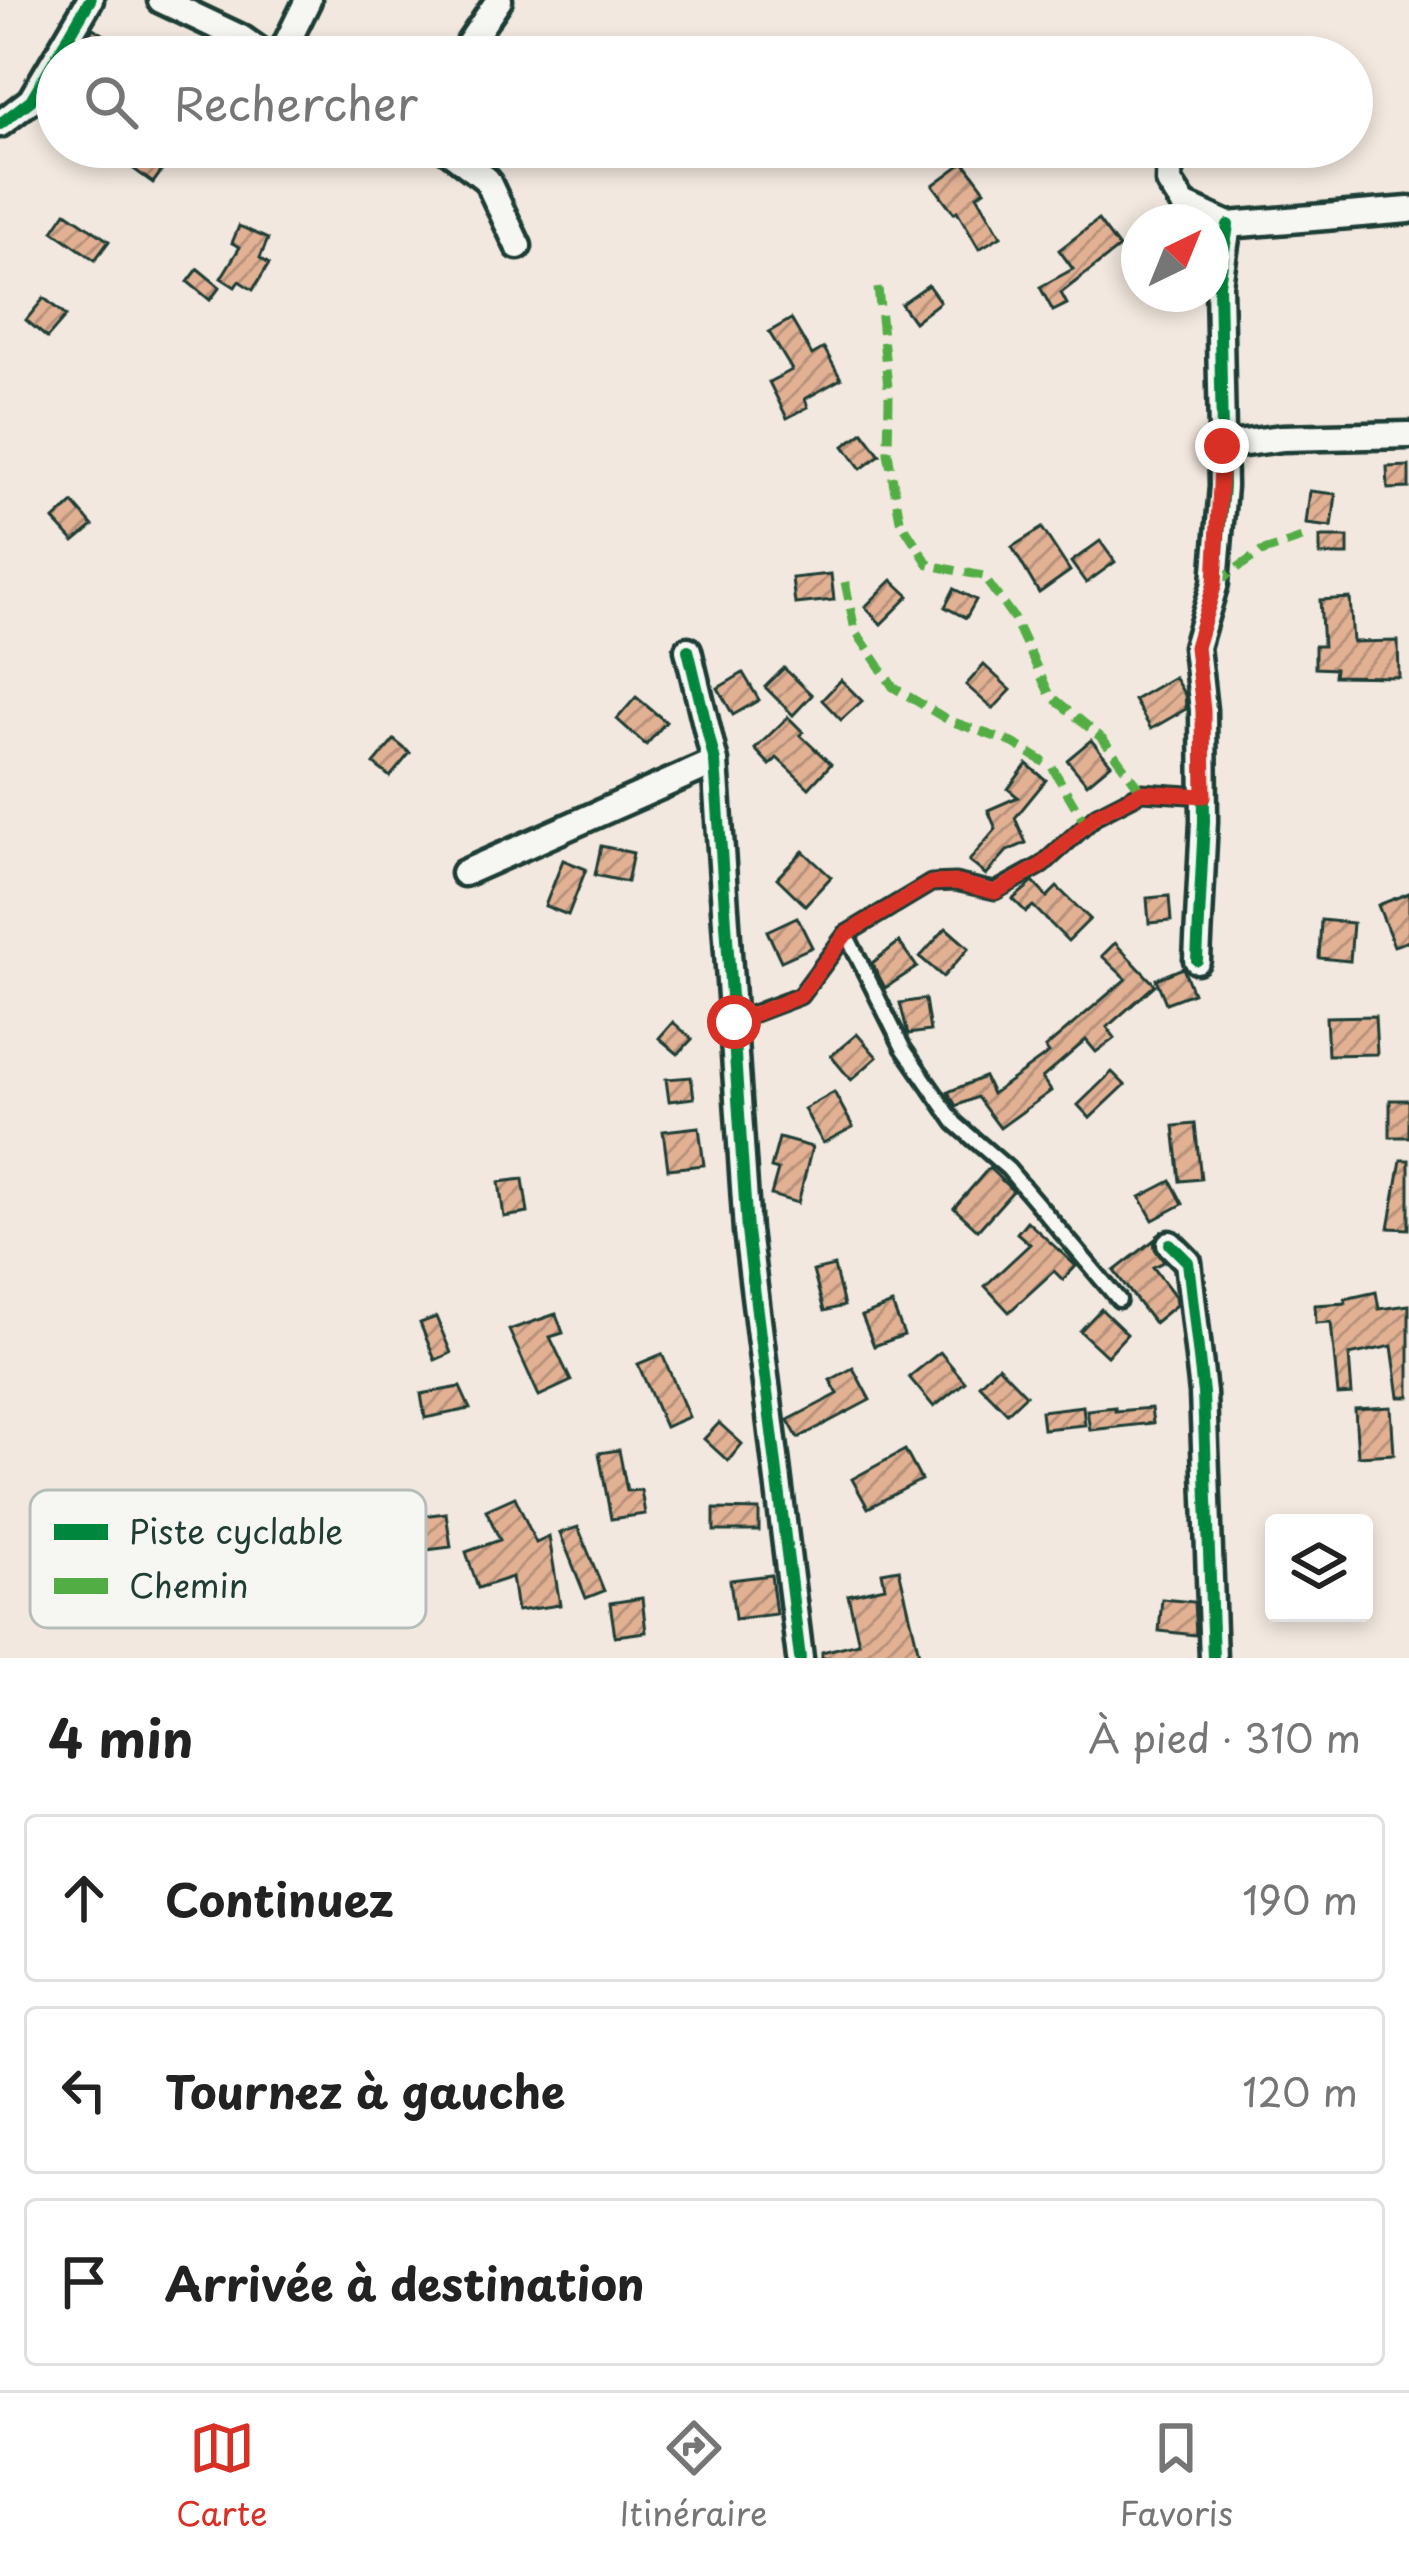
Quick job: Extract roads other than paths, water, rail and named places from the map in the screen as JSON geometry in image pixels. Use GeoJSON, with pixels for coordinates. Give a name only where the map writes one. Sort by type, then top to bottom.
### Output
{"type":"FeatureCollection","features":[{"type":"Feature","properties":{"kind":"street"},"geometry":{"type":"LineString","coordinates":[[69,36],[90,0]]}},
{"type":"Feature","properties":{"kind":"street"},"geometry":{"type":"LineString","coordinates":[[161,0],[237,36]]}},
{"type":"Feature","properties":{"kind":"street"},"geometry":{"type":"LineString","coordinates":[[290,36],[308,0]]}},
{"type":"Feature","properties":{"kind":"street"},"geometry":{"type":"LineString","coordinates":[[474,36],[499,0]]}},
{"type":"Feature","properties":{"kind":"street"},"geometry":{"type":"LineString","coordinates":[[0,124],[36,92]]}},
{"type":"Feature","properties":{"kind":"street"},"geometry":{"type":"LineString","coordinates":[[472,168],[487,180],[518,246]]}},
{"type":"Feature","properties":{"kind":"street"},"geometry":{"type":"LineString","coordinates":[[1169,168],[1169,182],[1183,204]]}},
{"type":"Feature","properties":{"kind":"street"},"geometry":{"type":"LineString","coordinates":[[1229,225],[1409,210]]}},
{"type":"Feature","properties":{"kind":"street"},"geometry":{"type":"LineString","coordinates":[[1198,960],[1204,796],[1203,710],[1196,647],[1215,583],[1222,446],[1220,312]]}},
{"type":"Feature","properties":{"kind":"street"},"geometry":{"type":"LineString","coordinates":[[1222,446],[1282,438],[1409,435]]}},
{"type":"Feature","properties":{"kind":"street"},"geometry":{"type":"LineString","coordinates":[[688,650],[716,762],[748,1231],[800,1658]]}},
{"type":"Feature","properties":{"kind":"street"},"geometry":{"type":"LineString","coordinates":[[464,873],[716,762]]}},
{"type":"Feature","properties":{"kind":"street"},"geometry":{"type":"LineString","coordinates":[[1170,1244],[1188,1262],[1203,1393],[1213,1658]]}},
{"type":"Feature","properties":{"kind":"lane"},"geometry":{"type":"LineString","coordinates":[[734,1022],[800,996],[846,934],[931,883],[955,882],[995,892],[1042,865],[1096,815],[1142,792],[1204,796]]}},
{"type":"Feature","properties":{"kind":"lane"},"geometry":{"type":"LineString","coordinates":[[846,934],[903,1048],[955,1124],[1008,1169],[1119,1300]]}}]}
